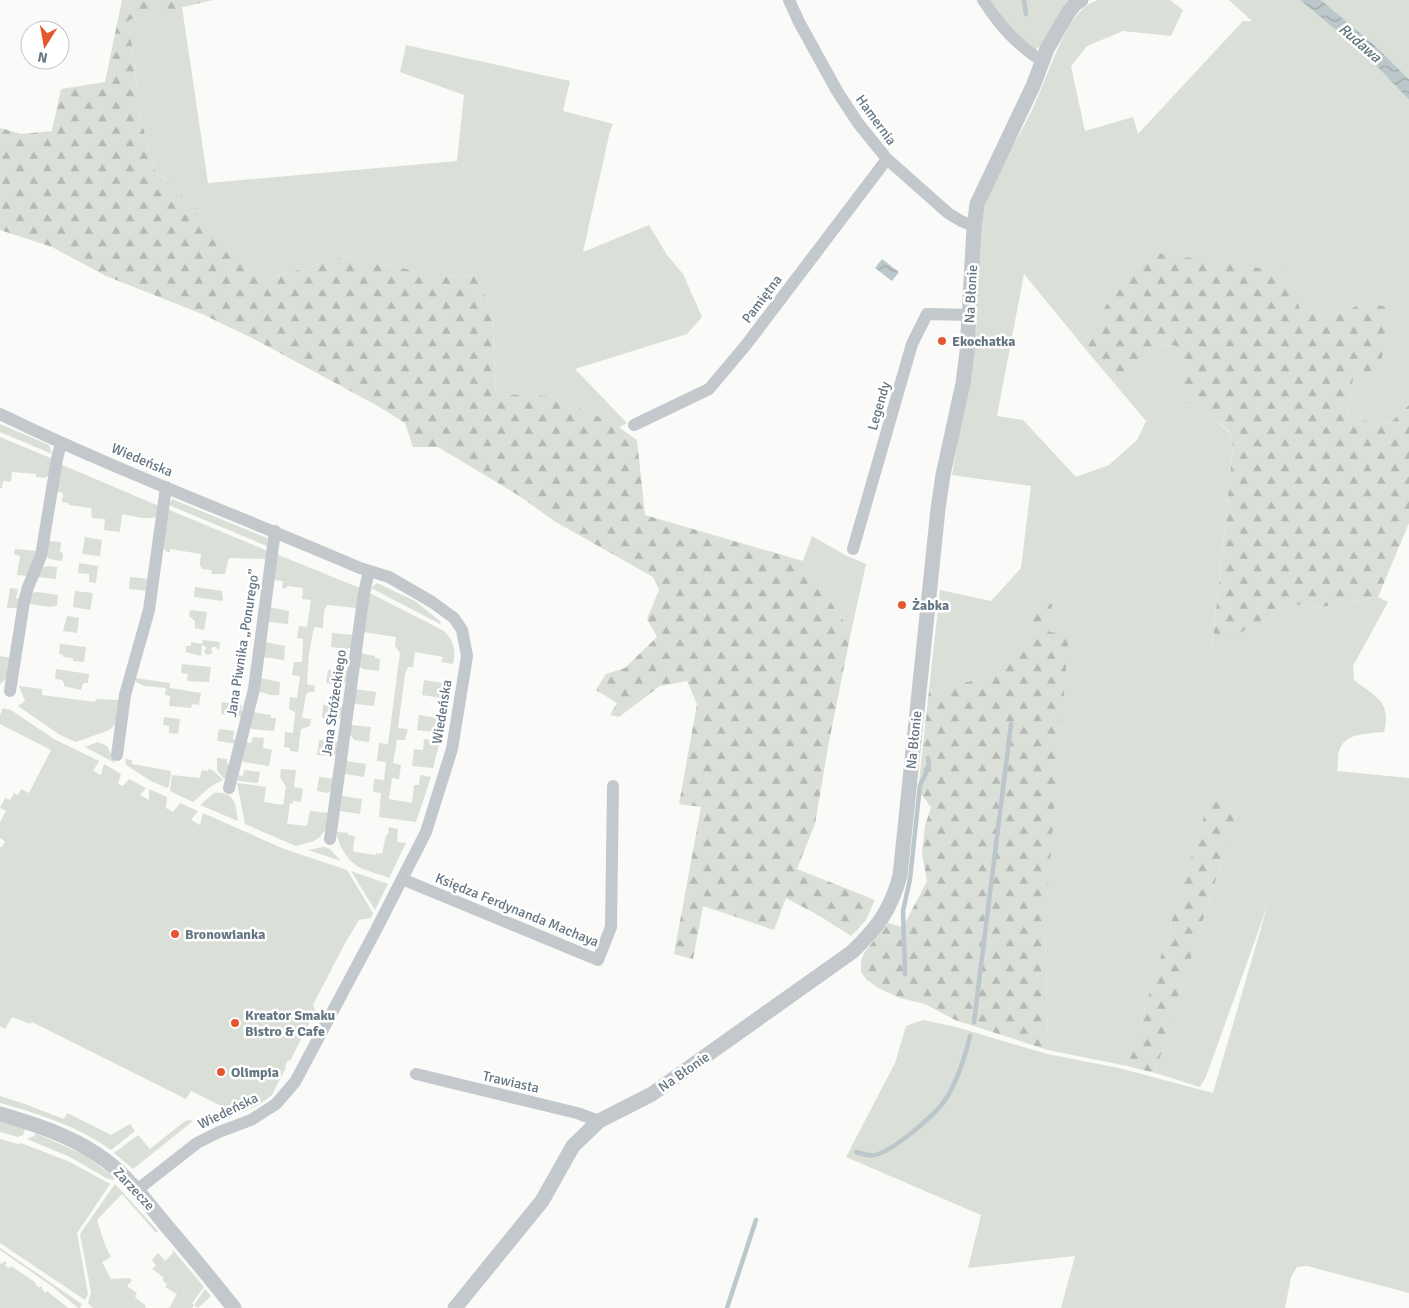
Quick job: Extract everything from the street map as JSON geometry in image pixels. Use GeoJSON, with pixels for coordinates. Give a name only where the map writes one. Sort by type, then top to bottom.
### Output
{"type":"FeatureCollection","features":[{"type":"Feature","properties":{"kind":"street","name":"Hamernia"},"geometry":{"type":"LineString","coordinates":[[789,0],[798,22],[837,91],[859,125],[887,159],[948,213],[960,221],[974,226]]}},
{"type":"Feature","properties":{"kind":"street"},"geometry":{"type":"LineString","coordinates":[[983,0],[997,22],[1021,47],[1042,61]]}},
{"type":"Feature","properties":{"kind":"street","name":"Na Błonie"},"geometry":{"type":"LineString","coordinates":[[455,1308],[542,1201],[573,1146],[599,1121],[652,1094],[852,952],[883,919],[894,899],[900,876],[938,509],[943,474],[963,383],[967,352],[974,226],[977,204],[1058,29],[1075,4],[1081,0]]}},
{"type":"Feature","properties":{"kind":"street","name":"Pamiętna"},"geometry":{"type":"LineString","coordinates":[[634,424],[709,389],[746,345],[887,159]]}},
{"type":"Feature","properties":{"kind":"street","name":"Legendy"},"geometry":{"type":"LineString","coordinates":[[853,549],[912,344],[927,314],[970,315]]}},
{"type":"Feature","properties":{"kind":"street","name":"Wiedeńska"},"geometry":{"type":"LineString","coordinates":[[0,414],[166,487],[389,578],[432,602],[454,618],[462,630],[467,656],[452,749],[426,832],[295,1082],[276,1104],[251,1120],[197,1143],[138,1190]]}},
{"type":"Feature","properties":{"kind":"street"},"geometry":{"type":"LineString","coordinates":[[10,691],[24,602],[41,556],[61,442]]}},
{"type":"Feature","properties":{"kind":"street"},"geometry":{"type":"LineString","coordinates":[[117,756],[125,695],[149,610],[166,487]]}},
{"type":"Feature","properties":{"kind":"street","name":"Jana Piwnika „Ponurego”"},"geometry":{"type":"LineString","coordinates":[[229,788],[254,690],[275,531]]}},
{"type":"Feature","properties":{"kind":"street","name":"Jana Stróżeckiego"},"geometry":{"type":"LineString","coordinates":[[330,839],[364,593],[369,571]]}},
{"type":"Feature","properties":{"kind":"street","name":"Księdza Ferdynanda Machaya"},"geometry":{"type":"LineString","coordinates":[[402,879],[598,960],[611,927],[614,786]]}},
{"type":"Feature","properties":{"kind":"street","name":"Trawiasta"},"geometry":{"type":"LineString","coordinates":[[416,1074],[578,1113],[599,1121]]}},
{"type":"Feature","properties":{"kind":"street","name":"Zarzecze"},"geometry":{"type":"LineString","coordinates":[[0,1114],[43,1128],[79,1143],[110,1164],[138,1190],[234,1308]]}},
{"type":"Feature","properties":{"kind":"green space"},"geometry":{"type":"Polygon","coordinates":[[[122,0],[213,0],[129,20],[140,116],[155,171],[201,213],[267,279],[346,256],[444,277],[476,275],[492,312],[496,394],[555,396],[614,424],[637,440],[645,515],[803,561],[851,632],[815,824],[797,869],[875,900],[866,920],[851,936],[786,898],[774,930],[703,906],[693,959],[674,954],[701,807],[679,804],[697,704],[687,681],[660,686],[619,717],[610,715],[617,703],[596,690],[606,674],[625,668],[657,637],[647,619],[659,590],[653,577],[554,521],[521,497],[438,447],[413,447],[405,423],[376,405],[252,338],[202,314],[106,276],[52,247],[0,230],[0,128],[21,134],[52,131],[61,89],[105,82],[122,0]]]}},
{"type":"Feature","properties":{"kind":"green space"},"geometry":{"type":"Polygon","coordinates":[[[989,0],[1069,0],[1040,47],[1036,49],[1029,46],[1016,35],[989,0]]]}},
{"type":"Feature","properties":{"kind":"green space"},"geometry":{"type":"Polygon","coordinates":[[[1098,0],[1170,0],[1183,10],[1171,36],[1123,31],[1087,46],[1071,66],[1085,131],[1133,117],[1138,134],[1243,21],[1252,21],[1229,0],[1300,0],[1368,57],[1409,100],[1409,405],[1389,424],[1348,418],[1354,369],[1380,373],[1363,303],[1344,312],[1323,318],[1150,252],[1109,300],[1091,331],[1087,351],[1024,274],[997,416],[1023,420],[1076,477],[1109,465],[1137,440],[1146,421],[1114,383],[1156,346],[1174,345],[1187,363],[1181,386],[1211,417],[1230,433],[1233,448],[1212,648],[1290,604],[1322,607],[1378,597],[1388,602],[1353,666],[1354,680],[1375,696],[1384,707],[1386,722],[1384,732],[1357,735],[1346,740],[1339,751],[1337,771],[1409,778],[1409,1293],[1307,1266],[1297,1267],[1291,1277],[1285,1308],[1061,1308],[1075,1256],[968,1268],[981,1215],[846,1157],[895,1063],[906,1026],[923,1020],[956,1027],[1047,1054],[1119,1068],[1213,1093],[1268,904],[1206,1077],[1200,1087],[1155,1073],[1237,812],[1212,792],[1127,1066],[1048,1050],[1045,919],[1029,635],[1000,675],[929,690],[940,590],[991,601],[1021,568],[1031,486],[952,475],[976,332],[981,218],[989,193],[1032,110],[1064,36],[1079,13],[1086,6],[1098,0]]]}},
{"type":"Feature","properties":{"kind":"green space"},"geometry":{"type":"Polygon","coordinates":[[[1321,0],[1409,0],[1409,79],[1373,44],[1321,0]]]}},
{"type":"Feature","properties":{"kind":"green space"},"geometry":{"type":"Polygon","coordinates":[[[182,7],[208,183],[457,161],[464,95],[400,72],[406,45],[570,81],[563,111],[613,124],[583,252],[649,225],[667,255],[683,274],[702,317],[687,334],[575,369],[627,423],[618,428],[614,424],[555,396],[496,394],[492,312],[476,275],[444,277],[346,256],[267,279],[201,213],[155,171],[140,116],[129,20],[182,7]]]}},
{"type":"Feature","properties":{"kind":"green space"},"geometry":{"type":"Polygon","coordinates":[[[1150,252],[1286,272],[1300,309],[1323,318],[1344,312],[1363,303],[1388,307],[1380,373],[1354,370],[1348,418],[1389,424],[1409,405],[1409,523],[1378,597],[1322,607],[1290,604],[1212,649],[1233,448],[1230,432],[1183,399],[1181,386],[1187,363],[1174,345],[1156,346],[1114,383],[1087,351],[1091,331],[1109,300],[1150,252]]]}},
{"type":"Feature","properties":{"kind":"green space"},"geometry":{"type":"Polygon","coordinates":[[[0,424],[49,445],[52,454],[0,432],[0,424]]]}},
{"type":"Feature","properties":{"kind":"green space"},"geometry":{"type":"Polygon","coordinates":[[[0,437],[53,459],[50,475],[44,478],[36,477],[36,474],[12,472],[11,482],[3,481],[2,488],[0,488],[0,437]]]}},
{"type":"Feature","properties":{"kind":"green space"},"geometry":{"type":"Polygon","coordinates":[[[60,464],[159,506],[158,516],[145,518],[122,514],[120,532],[104,530],[105,519],[92,518],[91,508],[69,505],[62,502],[63,493],[56,491],[60,464]]]}},
{"type":"Feature","properties":{"kind":"green space"},"geometry":{"type":"Polygon","coordinates":[[[172,499],[267,538],[269,547],[169,505],[172,499]]]}},
{"type":"Feature","properties":{"kind":"green space"},"geometry":{"type":"Polygon","coordinates":[[[167,509],[268,551],[266,559],[229,558],[225,574],[211,574],[212,570],[202,569],[200,565],[201,554],[170,549],[170,552],[167,552],[162,547],[167,509]]]}},
{"type":"Feature","properties":{"kind":"green space"},"geometry":{"type":"Polygon","coordinates":[[[812,536],[847,556],[866,564],[851,632],[803,561],[812,536]]]}},
{"type":"Feature","properties":{"kind":"green space"},"geometry":{"type":"Polygon","coordinates":[[[85,537],[102,540],[100,556],[82,554],[85,537]]]}},
{"type":"Feature","properties":{"kind":"green space"},"geometry":{"type":"Polygon","coordinates":[[[48,541],[61,542],[60,552],[63,553],[62,561],[49,559],[46,554],[48,541]]]}},
{"type":"Feature","properties":{"kind":"green space"},"geometry":{"type":"Polygon","coordinates":[[[15,549],[37,551],[28,576],[17,575],[20,556],[14,554],[15,549]]]}},
{"type":"Feature","properties":{"kind":"green space"},"geometry":{"type":"Polygon","coordinates":[[[276,554],[360,588],[357,608],[327,605],[324,611],[323,628],[314,627],[309,653],[307,684],[315,686],[314,692],[306,694],[302,718],[311,719],[310,726],[301,729],[298,752],[290,751],[290,748],[284,747],[285,732],[293,733],[295,712],[289,709],[290,697],[297,698],[300,676],[292,675],[294,662],[302,662],[303,639],[297,638],[299,626],[307,627],[311,600],[302,599],[303,588],[287,586],[286,589],[282,588],[283,581],[273,580],[276,554]]]}},
{"type":"Feature","properties":{"kind":"green space"},"geometry":{"type":"Polygon","coordinates":[[[79,563],[98,566],[96,583],[89,582],[89,574],[78,573],[79,563]]]}},
{"type":"Feature","properties":{"kind":"green space"},"geometry":{"type":"Polygon","coordinates":[[[41,567],[57,567],[56,579],[37,577],[41,567]]]}},
{"type":"Feature","properties":{"kind":"green space"},"geometry":{"type":"Polygon","coordinates":[[[130,577],[149,579],[148,591],[129,589],[130,577]]]}},
{"type":"Feature","properties":{"kind":"green space"},"geometry":{"type":"Polygon","coordinates":[[[377,583],[415,601],[441,622],[440,624],[371,588],[377,583]]]}},
{"type":"Feature","properties":{"kind":"green space"},"geometry":{"type":"Polygon","coordinates":[[[195,587],[222,591],[223,601],[194,597],[195,587]]]}},
{"type":"Feature","properties":{"kind":"green space"},"geometry":{"type":"Polygon","coordinates":[[[10,588],[18,589],[16,598],[20,599],[19,608],[7,608],[10,588]]]}},
{"type":"Feature","properties":{"kind":"green space"},"geometry":{"type":"Polygon","coordinates":[[[75,591],[93,593],[90,610],[73,607],[75,591]]]}},
{"type":"Feature","properties":{"kind":"green space"},"geometry":{"type":"Polygon","coordinates":[[[368,592],[444,631],[450,638],[453,646],[453,664],[441,662],[443,657],[415,652],[413,667],[408,667],[405,674],[398,728],[408,729],[405,740],[397,740],[393,763],[401,765],[399,779],[392,778],[389,799],[412,803],[414,785],[419,785],[420,775],[431,777],[416,822],[379,817],[381,793],[373,792],[374,779],[384,780],[386,762],[377,761],[379,743],[388,744],[400,653],[395,646],[396,637],[363,632],[368,592]]]}},
{"type":"Feature","properties":{"kind":"green space"},"geometry":{"type":"Polygon","coordinates":[[[31,593],[58,595],[57,606],[29,604],[31,593]]]}},
{"type":"Feature","properties":{"kind":"green space"},"geometry":{"type":"Polygon","coordinates":[[[1032,603],[1052,604],[1049,632],[1069,634],[1045,919],[1048,1050],[955,1020],[925,1004],[900,998],[878,988],[866,979],[861,972],[861,962],[864,953],[888,923],[903,927],[927,881],[922,854],[925,826],[931,807],[918,790],[929,690],[1000,675],[1029,635],[1032,603]]]}},
{"type":"Feature","properties":{"kind":"green space"},"geometry":{"type":"Polygon","coordinates":[[[269,607],[289,611],[288,624],[269,622],[269,607]]]}},
{"type":"Feature","properties":{"kind":"green space"},"geometry":{"type":"Polygon","coordinates":[[[190,610],[207,612],[204,630],[195,628],[195,621],[189,616],[190,610]]]}},
{"type":"Feature","properties":{"kind":"green space"},"geometry":{"type":"Polygon","coordinates":[[[67,616],[79,618],[77,633],[63,631],[67,616]]]}},
{"type":"Feature","properties":{"kind":"green space"},"geometry":{"type":"Polygon","coordinates":[[[332,633],[354,635],[352,647],[347,649],[331,647],[332,633]]]}},
{"type":"Feature","properties":{"kind":"green space"},"geometry":{"type":"Polygon","coordinates":[[[203,640],[220,642],[219,650],[216,647],[212,647],[213,653],[207,655],[204,652],[206,647],[202,645],[201,656],[186,652],[186,646],[191,646],[191,642],[202,644],[203,640]]]}},
{"type":"Feature","properties":{"kind":"green space"},"geometry":{"type":"Polygon","coordinates":[[[265,642],[285,646],[284,660],[263,657],[265,642]]]}},
{"type":"Feature","properties":{"kind":"green space"},"geometry":{"type":"Polygon","coordinates":[[[60,644],[86,647],[84,662],[73,661],[73,658],[63,657],[63,655],[59,654],[60,644]]]}},
{"type":"Feature","properties":{"kind":"green space"},"geometry":{"type":"Polygon","coordinates":[[[360,653],[380,659],[379,671],[363,669],[358,665],[360,653]]]}},
{"type":"Feature","properties":{"kind":"green space"},"geometry":{"type":"Polygon","coordinates":[[[0,656],[11,658],[8,676],[0,684],[0,656]]]}},
{"type":"Feature","properties":{"kind":"green space"},"geometry":{"type":"Polygon","coordinates":[[[182,664],[211,667],[209,682],[187,681],[188,674],[181,673],[182,664]]]}},
{"type":"Feature","properties":{"kind":"green space"},"geometry":{"type":"Polygon","coordinates":[[[56,669],[89,674],[88,683],[83,683],[81,690],[64,686],[62,680],[55,679],[56,669]]]}},
{"type":"Feature","properties":{"kind":"green space"},"geometry":{"type":"Polygon","coordinates":[[[328,670],[349,671],[347,681],[342,685],[326,683],[328,670]]]}},
{"type":"Feature","properties":{"kind":"green space"},"geometry":{"type":"Polygon","coordinates":[[[135,678],[170,683],[170,688],[201,693],[199,705],[192,704],[191,708],[169,706],[170,696],[165,695],[166,688],[144,686],[136,682],[135,678]]]}},
{"type":"Feature","properties":{"kind":"green space"},"geometry":{"type":"Polygon","coordinates":[[[260,678],[280,682],[279,695],[270,695],[258,691],[260,678]]]}},
{"type":"Feature","properties":{"kind":"green space"},"geometry":{"type":"Polygon","coordinates":[[[424,680],[449,684],[447,699],[422,695],[424,680]]]}},
{"type":"Feature","properties":{"kind":"green space"},"geometry":{"type":"Polygon","coordinates":[[[19,686],[42,689],[42,695],[95,702],[96,699],[119,700],[116,722],[107,731],[76,742],[60,735],[18,706],[25,701],[19,686]]]}},
{"type":"Feature","properties":{"kind":"green space"},"geometry":{"type":"Polygon","coordinates":[[[355,689],[376,692],[374,706],[355,704],[355,689]]]}},
{"type":"Feature","properties":{"kind":"green space"},"geometry":{"type":"Polygon","coordinates":[[[222,702],[242,705],[241,711],[245,712],[244,717],[221,714],[222,702]]]}},
{"type":"Feature","properties":{"kind":"green space"},"geometry":{"type":"Polygon","coordinates":[[[323,705],[344,707],[340,718],[322,718],[323,705]]]}},
{"type":"Feature","properties":{"kind":"green space","name":"Bronowianka"},"geometry":{"type":"Polygon","coordinates":[[[3,708],[11,710],[54,739],[99,761],[93,771],[101,775],[104,764],[121,774],[118,784],[123,786],[129,779],[146,788],[140,795],[149,800],[149,789],[167,797],[166,808],[173,812],[180,803],[198,811],[191,820],[200,825],[203,813],[284,849],[347,870],[373,913],[371,918],[359,920],[313,1005],[315,1011],[309,1019],[311,1020],[290,1061],[288,1060],[286,1068],[272,1095],[257,1106],[218,1122],[217,1118],[234,1112],[191,1091],[186,1099],[32,1022],[30,1024],[12,1017],[5,1029],[0,1026],[0,847],[2,847],[5,841],[0,838],[0,822],[6,811],[0,808],[5,798],[10,800],[14,793],[18,795],[21,789],[29,793],[51,750],[0,724],[0,715],[3,708]]]}},
{"type":"Feature","properties":{"kind":"green space"},"geometry":{"type":"Polygon","coordinates":[[[253,712],[271,715],[271,718],[276,718],[274,731],[252,729],[250,726],[253,712]]]}},
{"type":"Feature","properties":{"kind":"green space"},"geometry":{"type":"Polygon","coordinates":[[[419,715],[444,719],[441,733],[417,730],[419,715]]]}},
{"type":"Feature","properties":{"kind":"green space"},"geometry":{"type":"Polygon","coordinates":[[[164,717],[180,719],[178,734],[169,733],[169,726],[163,725],[164,717]]]}},
{"type":"Feature","properties":{"kind":"green space"},"geometry":{"type":"Polygon","coordinates":[[[351,725],[371,727],[369,742],[354,740],[350,734],[351,725]]]}},
{"type":"Feature","properties":{"kind":"green space"},"geometry":{"type":"Polygon","coordinates":[[[219,729],[234,731],[233,739],[238,741],[237,744],[217,741],[219,729]]]}},
{"type":"Feature","properties":{"kind":"green space"},"geometry":{"type":"Polygon","coordinates":[[[253,737],[264,738],[263,748],[272,750],[269,766],[243,762],[246,742],[251,743],[253,737]]]}},
{"type":"Feature","properties":{"kind":"green space"},"geometry":{"type":"Polygon","coordinates":[[[424,739],[440,741],[433,768],[412,766],[414,749],[423,750],[424,739]]]}},
{"type":"Feature","properties":{"kind":"green space"},"geometry":{"type":"Polygon","coordinates":[[[319,740],[339,742],[337,754],[331,756],[317,755],[319,740]]]}},
{"type":"Feature","properties":{"kind":"green space"},"geometry":{"type":"Polygon","coordinates":[[[98,742],[107,746],[115,763],[85,747],[98,742]]]}},
{"type":"Feature","properties":{"kind":"green space"},"geometry":{"type":"Polygon","coordinates":[[[217,758],[227,759],[227,764],[232,765],[224,779],[217,770],[217,758]]]}},
{"type":"Feature","properties":{"kind":"green space"},"geometry":{"type":"Polygon","coordinates":[[[125,759],[132,760],[132,764],[171,771],[169,786],[167,788],[151,781],[126,765],[125,759]]]}},
{"type":"Feature","properties":{"kind":"green space"},"geometry":{"type":"Polygon","coordinates":[[[346,761],[366,764],[364,777],[345,774],[346,761]]]}},
{"type":"Feature","properties":{"kind":"green space"},"geometry":{"type":"Polygon","coordinates":[[[208,769],[213,770],[223,780],[210,787],[193,802],[170,791],[172,775],[200,778],[202,770],[208,771],[208,769]]]}},
{"type":"Feature","properties":{"kind":"green space"},"geometry":{"type":"Polygon","coordinates":[[[281,769],[296,770],[294,787],[303,789],[301,802],[293,801],[293,804],[290,803],[287,825],[307,826],[310,811],[330,813],[327,827],[320,837],[314,841],[296,846],[245,824],[237,783],[266,787],[264,802],[283,805],[286,787],[280,777],[281,769]]]}},
{"type":"Feature","properties":{"kind":"green space"},"geometry":{"type":"Polygon","coordinates":[[[244,770],[260,772],[258,783],[238,781],[238,775],[243,776],[244,770]]]}},
{"type":"Feature","properties":{"kind":"green space"},"geometry":{"type":"Polygon","coordinates":[[[319,777],[335,779],[332,791],[327,793],[317,791],[319,777]]]}},
{"type":"Feature","properties":{"kind":"green space"},"geometry":{"type":"Polygon","coordinates":[[[1212,791],[1237,812],[1155,1073],[1127,1066],[1212,791]]]}},
{"type":"Feature","properties":{"kind":"green space"},"geometry":{"type":"Polygon","coordinates":[[[214,793],[226,794],[233,800],[238,821],[200,805],[214,793]]]}},
{"type":"Feature","properties":{"kind":"green space"},"geometry":{"type":"Polygon","coordinates":[[[342,796],[362,799],[360,814],[340,811],[342,796]]]}},
{"type":"Feature","properties":{"kind":"green space"},"geometry":{"type":"Polygon","coordinates":[[[389,827],[398,829],[397,842],[406,843],[389,878],[359,867],[351,861],[344,852],[337,837],[337,832],[355,836],[353,850],[355,852],[382,854],[389,827]]]}},
{"type":"Feature","properties":{"kind":"green space"},"geometry":{"type":"Polygon","coordinates":[[[324,847],[330,849],[341,861],[308,850],[324,847]]]}},
{"type":"Feature","properties":{"kind":"green space"},"geometry":{"type":"Polygon","coordinates":[[[351,871],[388,884],[375,910],[351,871]]]}},
{"type":"Feature","properties":{"kind":"green space"},"geometry":{"type":"Polygon","coordinates":[[[0,1096],[64,1119],[67,1113],[111,1135],[130,1124],[135,1131],[111,1150],[72,1127],[44,1116],[0,1103],[0,1096]]]}},
{"type":"Feature","properties":{"kind":"green space"},"geometry":{"type":"Polygon","coordinates":[[[185,1121],[193,1121],[133,1169],[114,1153],[138,1135],[150,1149],[185,1121]]]}},
{"type":"Feature","properties":{"kind":"green space"},"geometry":{"type":"Polygon","coordinates":[[[0,1122],[25,1129],[23,1135],[18,1137],[0,1132],[0,1122]]]}},
{"type":"Feature","properties":{"kind":"green space"},"geometry":{"type":"Polygon","coordinates":[[[35,1133],[85,1155],[115,1178],[113,1180],[106,1178],[70,1157],[27,1139],[34,1136],[35,1133]]]}},
{"type":"Feature","properties":{"kind":"green space"},"geometry":{"type":"Polygon","coordinates":[[[0,1139],[18,1144],[21,1143],[70,1162],[110,1184],[77,1233],[88,1294],[85,1300],[0,1243],[0,1139]]]}},
{"type":"Feature","properties":{"kind":"green space"},"geometry":{"type":"Polygon","coordinates":[[[115,1184],[158,1231],[156,1233],[122,1194],[97,1220],[111,1257],[102,1262],[111,1279],[129,1278],[132,1280],[127,1286],[137,1293],[135,1297],[146,1306],[145,1308],[93,1308],[88,1303],[91,1292],[80,1234],[115,1184]]]}},
{"type":"Feature","properties":{"kind":"green space"},"geometry":{"type":"Polygon","coordinates":[[[0,1248],[82,1304],[80,1308],[0,1250],[0,1248]]]}},
{"type":"Feature","properties":{"kind":"green space"},"geometry":{"type":"Polygon","coordinates":[[[173,1250],[204,1287],[192,1303],[194,1305],[192,1308],[169,1308],[177,1294],[165,1287],[167,1284],[163,1281],[163,1277],[152,1269],[156,1266],[152,1260],[158,1253],[165,1261],[173,1253],[173,1250]]]}},
{"type":"Feature","properties":{"kind":"green space"},"geometry":{"type":"Polygon","coordinates":[[[4,1261],[7,1263],[5,1266],[9,1268],[11,1266],[68,1308],[0,1308],[0,1262],[2,1264],[4,1261]]]}},
{"type":"Feature","properties":{"kind":"green space"},"geometry":{"type":"Polygon","coordinates":[[[205,1289],[211,1296],[198,1308],[194,1305],[205,1289]]]}},
{"type":"Feature","properties":{"kind":"water","name":"Rudawa"},"geometry":{"type":"Polygon","coordinates":[[[1300,0],[1321,0],[1373,44],[1409,79],[1409,100],[1368,57],[1300,0]]]}},
{"type":"Feature","properties":{"kind":"water"},"geometry":{"type":"Polygon","coordinates":[[[882,259],[899,272],[892,281],[875,268],[882,259]]]}},
{"type":"Feature","properties":{"kind":"waterway"},"geometry":{"type":"LineString","coordinates":[[1024,0],[1026,14]]}},
{"type":"Feature","properties":{"kind":"waterway"},"geometry":{"type":"LineString","coordinates":[[974,1022],[1011,724]]}},
{"type":"Feature","properties":{"kind":"waterway"},"geometry":{"type":"LineString","coordinates":[[905,974],[903,911],[910,879],[920,785],[929,767],[928,758]]}},
{"type":"Feature","properties":{"kind":"waterway"},"geometry":{"type":"LineString","coordinates":[[856,1152],[866,1155],[875,1155],[883,1152],[914,1131],[934,1113],[955,1083],[970,1036]]}},
{"type":"Feature","properties":{"kind":"waterway"},"geometry":{"type":"LineString","coordinates":[[727,1308],[756,1220]]}},
{"type":"Feature","properties":{"kind":"place","name":"Ekochatka"},"geometry":{"type":"Point","coordinates":[942,341]}},
{"type":"Feature","properties":{"kind":"place","name":"Żabka"},"geometry":{"type":"Point","coordinates":[902,605]}},
{"type":"Feature","properties":{"kind":"place","name":"Bronowianka"},"geometry":{"type":"Point","coordinates":[175,934]}},
{"type":"Feature","properties":{"kind":"place","name":"Kreator Smaku Bistro & Cafe"},"geometry":{"type":"Point","coordinates":[235,1023]}},
{"type":"Feature","properties":{"kind":"place","name":"Olimpia"},"geometry":{"type":"Point","coordinates":[221,1072]}}]}
